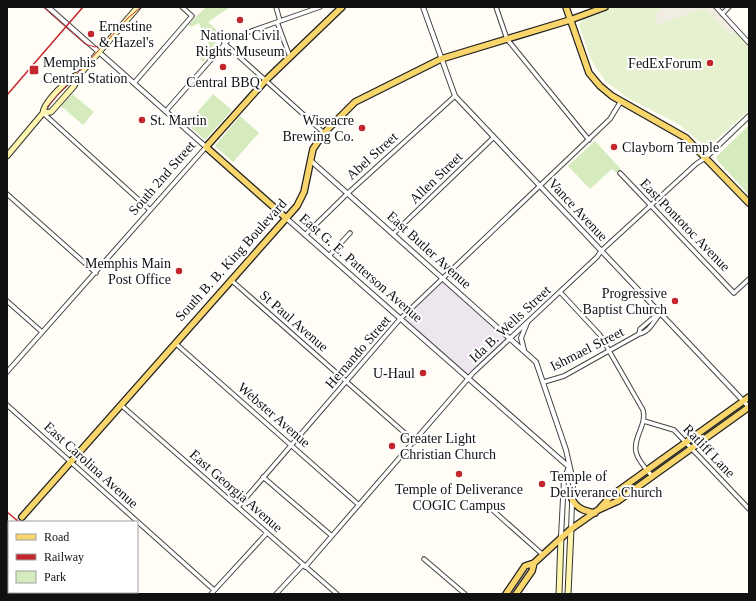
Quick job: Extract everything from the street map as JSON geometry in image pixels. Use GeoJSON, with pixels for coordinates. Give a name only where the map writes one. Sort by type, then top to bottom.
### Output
{"type":"FeatureCollection","features":[{"type":"Feature","properties":{"kind":"main road"},"geometry":{"type":"LineString","coordinates":[[43,113],[51,112],[74,86],[80,74],[138,7]]}},
{"type":"Feature","properties":{"kind":"main road","name":"South 2nd Street"},"geometry":{"type":"LineString","coordinates":[[206,147],[265,81],[342,7]]}},
{"type":"Feature","properties":{"kind":"main road"},"geometry":{"type":"LineString","coordinates":[[566,7],[592,76],[600,86],[621,101],[679,132],[749,203]]}},
{"type":"Feature","properties":{"kind":"main road","name":"South B. B. King Boulevard"},"geometry":{"type":"LineString","coordinates":[[22,517],[121,405],[174,342],[297,206],[304,192],[313,149],[324,133],[355,102],[441,59],[570,20],[605,7]]}},
{"type":"Feature","properties":{"kind":"main road"},"geometry":{"type":"LineString","coordinates":[[7,156],[43,113],[44,107],[73,76],[80,74]]}},
{"type":"Feature","properties":{"kind":"main road","name":"East G. E. Patterson Avenue"},"geometry":{"type":"LineString","coordinates":[[206,147],[286,218]]}},
{"type":"Feature","properties":{"kind":"main road"},"geometry":{"type":"LineString","coordinates":[[516,594],[532,571],[534,563],[561,537],[597,511],[611,496],[749,397]]}},
{"type":"Feature","properties":{"kind":"main road"},"geometry":{"type":"LineString","coordinates":[[572,499],[578,507],[585,511],[597,511],[612,505],[749,407]]}},
{"type":"Feature","properties":{"kind":"main road"},"geometry":{"type":"LineString","coordinates":[[568,594],[571,529]]}},
{"type":"Feature","properties":{"kind":"main road"},"geometry":{"type":"LineString","coordinates":[[559,594],[561,537]]}},
{"type":"Feature","properties":{"kind":"main road"},"geometry":{"type":"LineString","coordinates":[[506,594],[525,566],[534,563]]}},
{"type":"Feature","properties":{"kind":"street","name":"East G. E. Patterson Avenue"},"geometry":{"type":"LineString","coordinates":[[48,7],[206,147]]}},
{"type":"Feature","properties":{"kind":"street"},"geometry":{"type":"LineString","coordinates":[[134,83],[192,16],[182,7]]}},
{"type":"Feature","properties":{"kind":"street"},"geometry":{"type":"LineString","coordinates":[[276,7],[290,57]]}},
{"type":"Feature","properties":{"kind":"street"},"geometry":{"type":"LineString","coordinates":[[166,111],[224,43],[235,36],[320,7]]}},
{"type":"Feature","properties":{"kind":"street","name":"Vance Avenue"},"geometry":{"type":"LineString","coordinates":[[423,7],[455,96],[659,315],[749,407]]}},
{"type":"Feature","properties":{"kind":"street"},"geometry":{"type":"LineString","coordinates":[[496,7],[507,39],[589,140]]}},
{"type":"Feature","properties":{"kind":"street"},"geometry":{"type":"LineString","coordinates":[[716,7],[749,43]]}},
{"type":"Feature","properties":{"kind":"street"},"geometry":{"type":"LineString","coordinates":[[722,14],[729,7]]}},
{"type":"Feature","properties":{"kind":"street"},"geometry":{"type":"LineString","coordinates":[[224,43],[324,133]]}},
{"type":"Feature","properties":{"kind":"street","name":"Abel Street"},"geometry":{"type":"LineString","coordinates":[[305,235],[348,193],[455,96]]}},
{"type":"Feature","properties":{"kind":"street","name":"Hernando Street"},"geometry":{"type":"LineString","coordinates":[[238,507],[400,319],[589,140],[610,119],[621,101]]}},
{"type":"Feature","properties":{"kind":"street"},"geometry":{"type":"LineString","coordinates":[[43,113],[150,210]]}},
{"type":"Feature","properties":{"kind":"street","name":"Ida B. Wells Street"},"geometry":{"type":"LineString","coordinates":[[276,594],[332,536],[469,379],[601,252],[696,164],[706,158],[749,116]]}},
{"type":"Feature","properties":{"kind":"street","name":"Allen Street"},"geometry":{"type":"LineString","coordinates":[[393,234],[493,138]]}},
{"type":"Feature","properties":{"kind":"street","name":"South 2nd Street"},"geometry":{"type":"LineString","coordinates":[[7,372],[206,147]]}},
{"type":"Feature","properties":{"kind":"street","name":"East Butler Avenue"},"geometry":{"type":"LineString","coordinates":[[310,160],[533,358],[539,367],[544,382],[566,450],[573,481],[571,529]]}},
{"type":"Feature","properties":{"kind":"street","name":"East Pontotoc Avenue"},"geometry":{"type":"LineString","coordinates":[[620,173],[734,293],[749,279]]}},
{"type":"Feature","properties":{"kind":"street"},"geometry":{"type":"LineString","coordinates":[[7,194],[96,273]]}},
{"type":"Feature","properties":{"kind":"street","name":"East G. E. Patterson Avenue"},"geometry":{"type":"LineString","coordinates":[[286,218],[569,467]]}},
{"type":"Feature","properties":{"kind":"street"},"geometry":{"type":"LineString","coordinates":[[329,256],[350,234]]}},
{"type":"Feature","properties":{"kind":"street","name":"St Paul Avenue"},"geometry":{"type":"LineString","coordinates":[[231,280],[415,442]]}},
{"type":"Feature","properties":{"kind":"street"},"geometry":{"type":"LineString","coordinates":[[560,292],[594,328],[610,351],[642,410],[644,421],[636,447],[640,460],[652,476]]}},
{"type":"Feature","properties":{"kind":"street"},"geometry":{"type":"LineString","coordinates":[[7,301],[42,332]]}},
{"type":"Feature","properties":{"kind":"street","name":"Ishmael Street"},"geometry":{"type":"LineString","coordinates":[[544,382],[564,376],[610,351],[639,334],[640,329],[654,317],[659,315]]}},
{"type":"Feature","properties":{"kind":"street"},"geometry":{"type":"LineString","coordinates":[[525,350],[521,338],[527,323]]}},
{"type":"Feature","properties":{"kind":"street","name":"Webster Avenue"},"geometry":{"type":"LineString","coordinates":[[174,342],[359,505]]}},
{"type":"Feature","properties":{"kind":"street","name":"East Carolina Avenue"},"geometry":{"type":"LineString","coordinates":[[7,405],[136,521]]}},
{"type":"Feature","properties":{"kind":"street","name":"East Georgia Avenue"},"geometry":{"type":"LineString","coordinates":[[121,405],[337,594]]}},
{"type":"Feature","properties":{"kind":"street","name":"Ratliff Lane"},"geometry":{"type":"LineString","coordinates":[[644,421],[674,430],[749,509]]}},
{"type":"Feature","properties":{"kind":"street"},"geometry":{"type":"LineString","coordinates":[[561,537],[564,479],[569,467]]}},
{"type":"Feature","properties":{"kind":"street"},"geometry":{"type":"LineString","coordinates":[[263,478],[332,536]]}},
{"type":"Feature","properties":{"kind":"street"},"geometry":{"type":"LineString","coordinates":[[488,506],[542,554]]}},
{"type":"Feature","properties":{"kind":"street","name":"East Carolina Avenue"},"geometry":{"type":"LineString","coordinates":[[138,522],[214,590]]}},
{"type":"Feature","properties":{"kind":"street"},"geometry":{"type":"LineString","coordinates":[[211,594],[267,533]]}},
{"type":"Feature","properties":{"kind":"street"},"geometry":{"type":"LineString","coordinates":[[424,559],[465,594]]}},
{"type":"Feature","properties":{"kind":"shaded area"},"geometry":{"type":"Polygon","coordinates":[[[659,7],[713,7],[735,30],[730,35],[705,8],[657,25],[654,13],[660,11],[659,7]]]}},
{"type":"Feature","properties":{"kind":"shaded area"},"geometry":{"type":"Polygon","coordinates":[[[444,281],[508,339],[469,377],[404,319],[444,281]]]}},
{"type":"Feature","properties":{"kind":"green space"},"geometry":{"type":"Polygon","coordinates":[[[206,7],[230,7],[208,22],[223,36],[216,42],[203,62],[200,59],[209,49],[209,45],[199,23],[191,27],[188,25],[206,7]]]}},
{"type":"Feature","properties":{"kind":"green space"},"geometry":{"type":"Polygon","coordinates":[[[615,7],[713,7],[749,45],[749,110],[707,148],[680,125],[630,99],[606,82],[591,60],[579,25],[584,18],[615,7]]]}},
{"type":"Feature","properties":{"kind":"green space"},"geometry":{"type":"Polygon","coordinates":[[[72,94],[94,112],[83,125],[61,106],[72,94]]]}},
{"type":"Feature","properties":{"kind":"green space"},"geometry":{"type":"Polygon","coordinates":[[[213,94],[232,110],[206,139],[204,139],[187,124],[213,94]]]}},
{"type":"Feature","properties":{"kind":"green space"},"geometry":{"type":"Polygon","coordinates":[[[240,116],[259,133],[233,162],[215,146],[240,116]]]}},
{"type":"Feature","properties":{"kind":"green space"},"geometry":{"type":"Polygon","coordinates":[[[749,125],[749,195],[716,157],[749,125]]]}},
{"type":"Feature","properties":{"kind":"green space"},"geometry":{"type":"Polygon","coordinates":[[[595,141],[621,169],[616,173],[612,169],[590,189],[568,166],[595,141]]]}},
{"type":"Feature","properties":{"kind":"tunnel"},"geometry":{"type":"LineString","coordinates":[[18,521],[22,517]]}},
{"type":"Feature","properties":{"kind":"tram line"},"geometry":{"type":"LineString","coordinates":[[43,7],[85,44],[95,47],[104,44]]}},
{"type":"Feature","properties":{"kind":"tram line"},"geometry":{"type":"LineString","coordinates":[[47,107],[128,18],[141,7]]}},
{"type":"Feature","properties":{"kind":"railway"},"geometry":{"type":"LineString","coordinates":[[7,95],[83,7]]}},
{"type":"Feature","properties":{"kind":"railway"},"geometry":{"type":"LineString","coordinates":[[7,512],[18,521]]}},
{"type":"Feature","properties":{"kind":"place","name":"National Civil Rights Museum"},"geometry":{"type":"Point","coordinates":[240,20]}},
{"type":"Feature","properties":{"kind":"place","name":"Ernestine & Hazel's"},"geometry":{"type":"Point","coordinates":[91,34]}},
{"type":"Feature","properties":{"kind":"place","name":"FedExForum"},"geometry":{"type":"Point","coordinates":[710,63]}},
{"type":"Feature","properties":{"kind":"place","name":"Central BBQ"},"geometry":{"type":"Point","coordinates":[223,67]}},
{"type":"Feature","properties":{"kind":"place","name":"Memphis Central Station"},"geometry":{"type":"Point","coordinates":[34,70]}},
{"type":"Feature","properties":{"kind":"place","name":"St. Martin"},"geometry":{"type":"Point","coordinates":[142,120]}},
{"type":"Feature","properties":{"kind":"place","name":"Wiseacre Brewing Co."},"geometry":{"type":"Point","coordinates":[362,128]}},
{"type":"Feature","properties":{"kind":"place","name":"Clayborn Temple"},"geometry":{"type":"Point","coordinates":[614,147]}},
{"type":"Feature","properties":{"kind":"place","name":"Memphis Main Post Office"},"geometry":{"type":"Point","coordinates":[179,271]}},
{"type":"Feature","properties":{"kind":"place","name":"Progressive Baptist Church"},"geometry":{"type":"Point","coordinates":[675,301]}},
{"type":"Feature","properties":{"kind":"place","name":"U-Haul"},"geometry":{"type":"Point","coordinates":[423,373]}},
{"type":"Feature","properties":{"kind":"place","name":"Greater Light Christian Church"},"geometry":{"type":"Point","coordinates":[392,446]}},
{"type":"Feature","properties":{"kind":"place","name":"Temple of Deliverance COGIC Campus"},"geometry":{"type":"Point","coordinates":[459,474]}},
{"type":"Feature","properties":{"kind":"place","name":"Temple of Deliverance Church"},"geometry":{"type":"Point","coordinates":[542,484]}}]}
